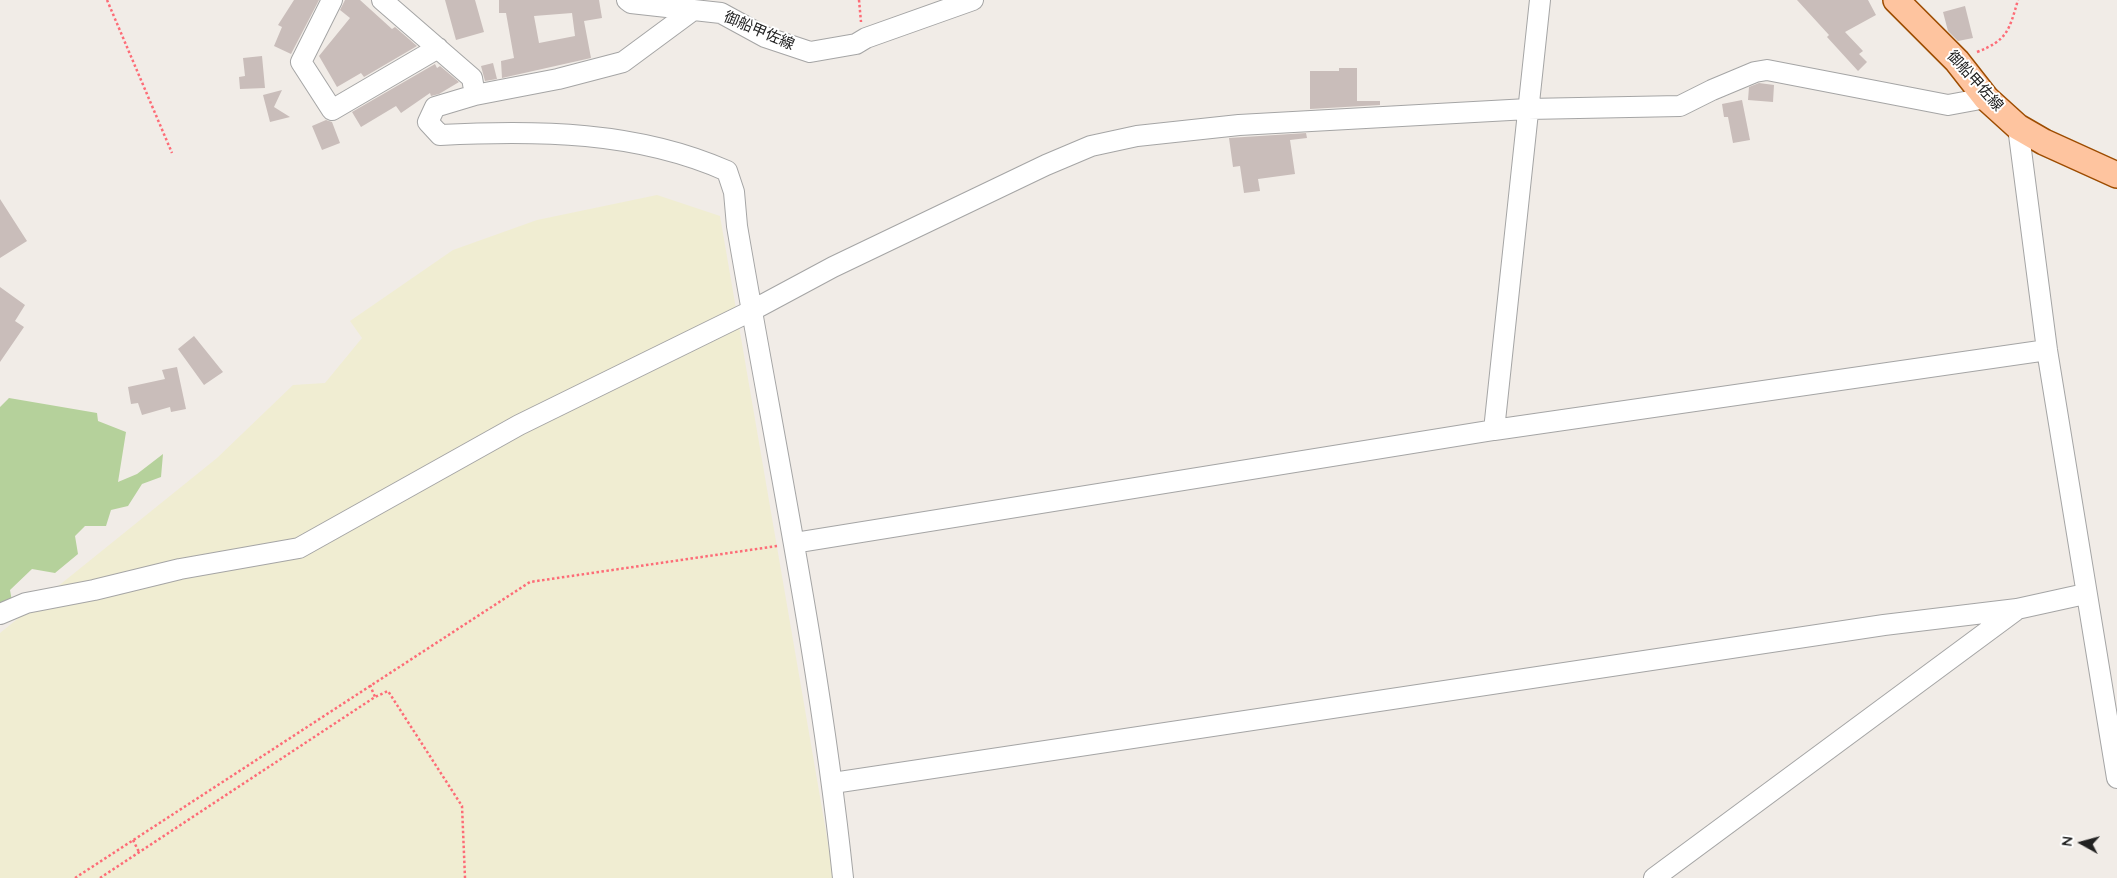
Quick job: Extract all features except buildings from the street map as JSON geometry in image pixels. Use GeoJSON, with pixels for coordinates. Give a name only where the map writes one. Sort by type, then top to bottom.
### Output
{"type":"FeatureCollection","features":[{"type":"Feature","properties":{"kind":"main road","name":"御船甲佐線"},"geometry":{"type":"LineString","coordinates":[[1896,0],[1957,61],[1986,98],[2018,127],[2044,142],[2117,175]]}},
{"type":"Feature","properties":{"kind":"street"},"geometry":{"type":"LineString","coordinates":[[332,0],[301,62],[332,110],[438,48]]}},
{"type":"Feature","properties":{"kind":"street"},"geometry":{"type":"LineString","coordinates":[[382,0],[472,78],[475,95]]}},
{"type":"Feature","properties":{"kind":"street","name":"御船甲佐線"},"geometry":{"type":"LineString","coordinates":[[626,0],[631,3],[689,7],[721,13],[765,37],[810,52],[856,44],[866,38],[973,0]]}},
{"type":"Feature","properties":{"kind":"street"},"geometry":{"type":"LineString","coordinates":[[1494,430],[1540,0]]}},
{"type":"Feature","properties":{"kind":"street"},"geometry":{"type":"LineString","coordinates":[[689,7],[623,62],[475,95],[435,107],[428,122],[440,135],[487,133],[608,137],[669,149],[700,159],[727,171],[734,192],[737,226],[751,311],[794,543],[833,783],[843,878]]}},
{"type":"Feature","properties":{"kind":"street"},"geometry":{"type":"LineString","coordinates":[[0,614],[26,603],[94,590],[180,569],[299,548],[519,426],[751,311],[833,267],[1046,165],[1091,146],[1137,136],[1239,125],[1528,109],[1680,106],[1754,72],[1767,70],[1948,105],[1986,98]]}},
{"type":"Feature","properties":{"kind":"street"},"geometry":{"type":"LineString","coordinates":[[2018,127],[2047,350],[2085,594],[2117,778]]}},
{"type":"Feature","properties":{"kind":"street"},"geometry":{"type":"LineString","coordinates":[[794,543],[1494,430],[2047,350]]}},
{"type":"Feature","properties":{"kind":"street"},"geometry":{"type":"LineString","coordinates":[[833,783],[1884,625],[2017,609],[2085,594]]}},
{"type":"Feature","properties":{"kind":"street"},"geometry":{"type":"LineString","coordinates":[[1654,878],[2017,609]]}},
{"type":"Feature","properties":{"kind":"path"},"geometry":{"type":"LineString","coordinates":[[107,0],[172,153]]}},
{"type":"Feature","properties":{"kind":"path"},"geometry":{"type":"LineString","coordinates":[[859,0],[859,16],[866,38]]}},
{"type":"Feature","properties":{"kind":"path"},"geometry":{"type":"LineString","coordinates":[[1957,61],[1986,49],[2008,32],[2018,0]]}},
{"type":"Feature","properties":{"kind":"path"},"geometry":{"type":"LineString","coordinates":[[75,878],[530,582],[794,543]]}},
{"type":"Feature","properties":{"kind":"path"},"geometry":{"type":"LineString","coordinates":[[370,686],[375,697]]}},
{"type":"Feature","properties":{"kind":"path"},"geometry":{"type":"LineString","coordinates":[[100,878],[375,697],[388,691],[462,806],[465,878]]}},
{"type":"Feature","properties":{"kind":"path"},"geometry":{"type":"LineString","coordinates":[[133,840],[140,852]]}},
{"type":"Feature","properties":{"kind":"shaded area"},"geometry":{"type":"Polygon","coordinates":[[[657,195],[720,216],[834,878],[0,878],[0,633],[217,458],[293,385],[325,383],[362,338],[350,321],[453,250],[537,220],[657,195]]]}},
{"type":"Feature","properties":{"kind":"green space"},"geometry":{"type":"Polygon","coordinates":[[[9,398],[97,413],[98,421],[126,432],[118,482],[137,474],[163,454],[161,477],[142,484],[128,506],[111,510],[106,526],[85,526],[75,536],[78,554],[55,573],[32,569],[10,590],[13,607],[0,612],[0,407],[9,398]]]}}]}
